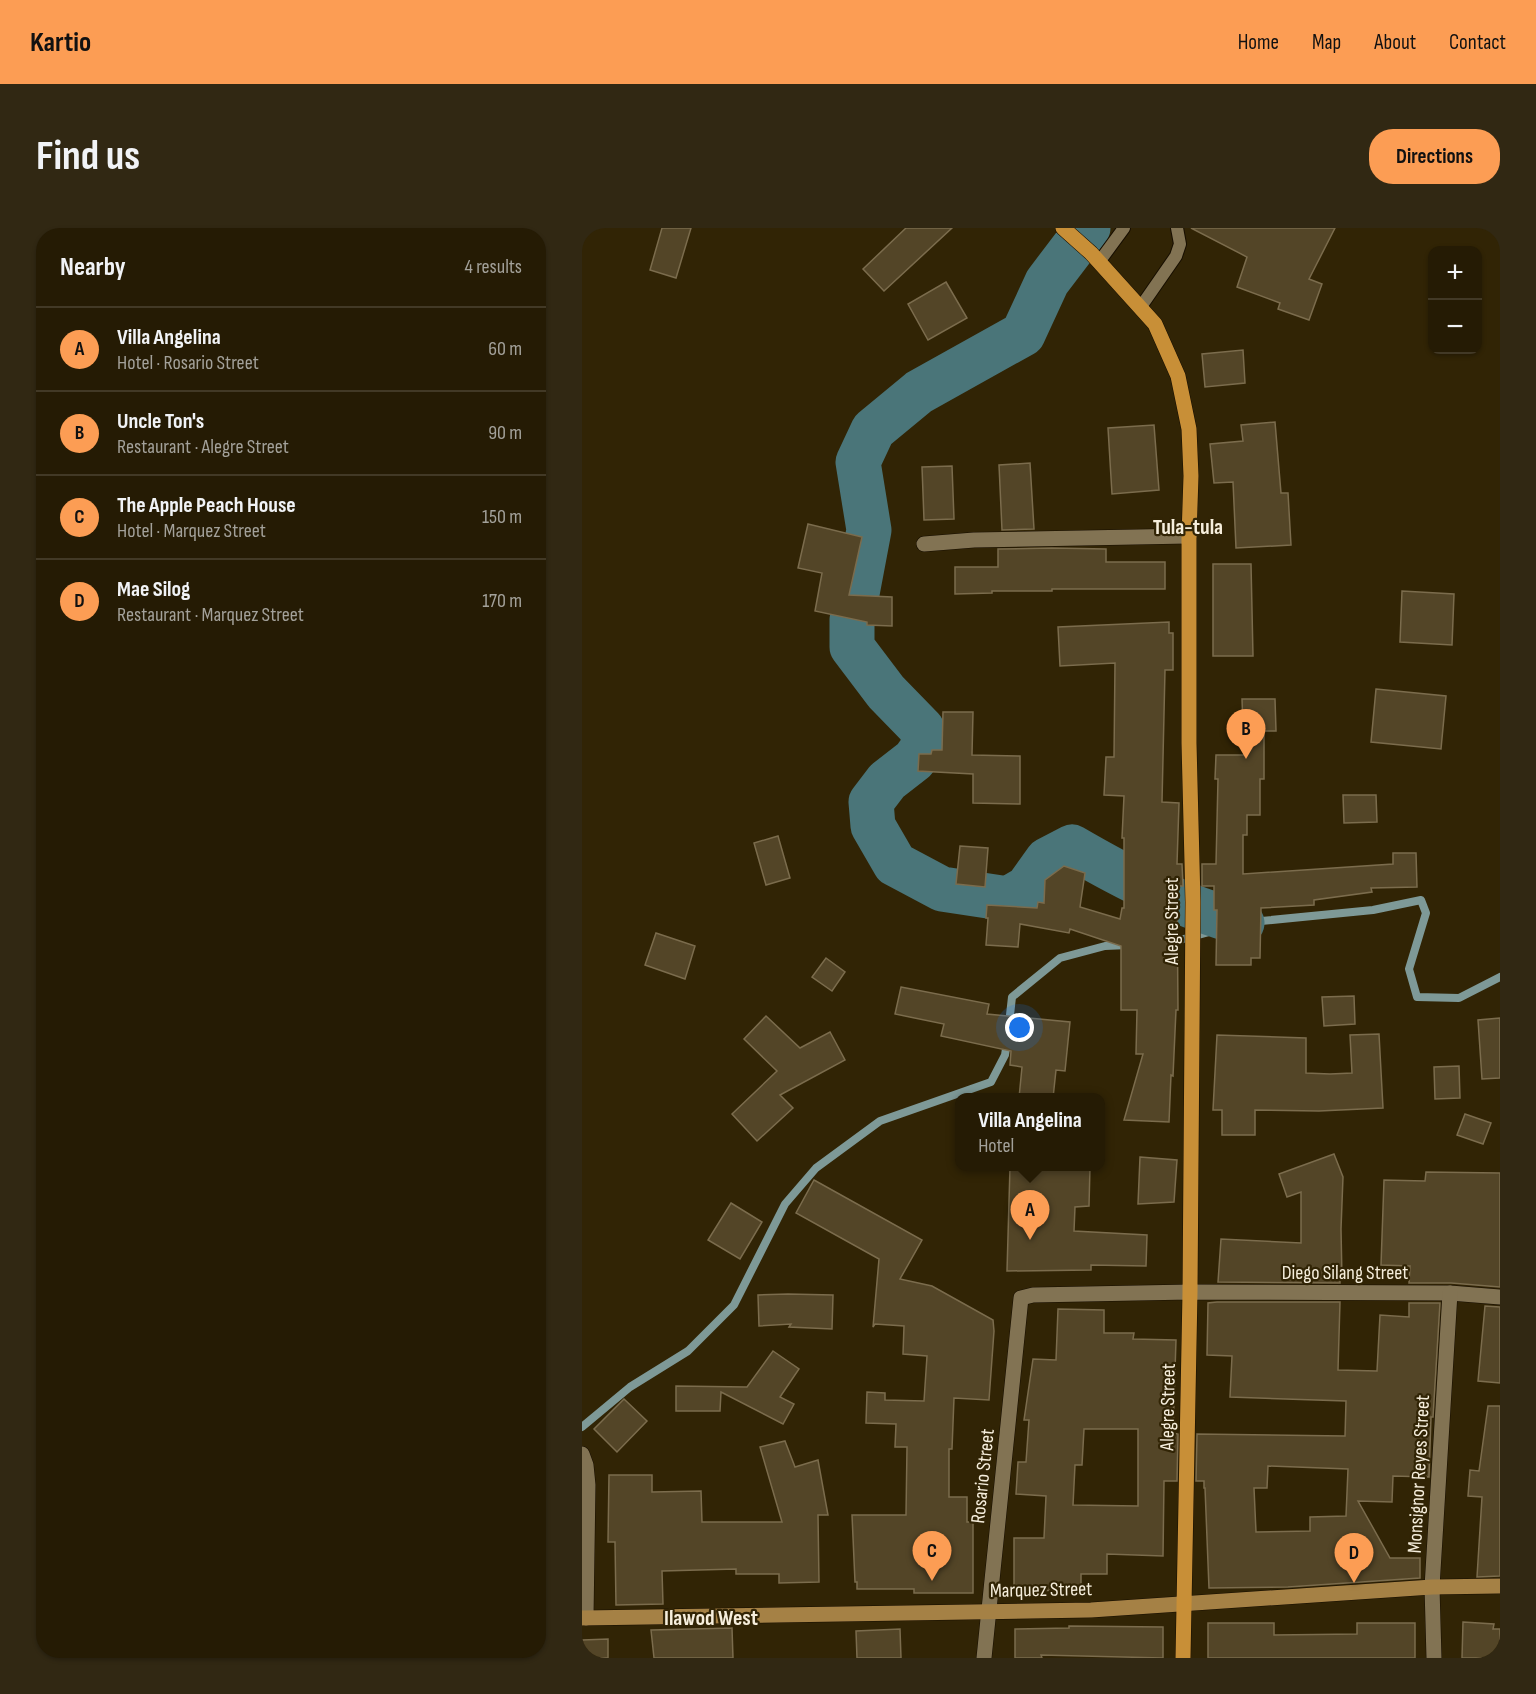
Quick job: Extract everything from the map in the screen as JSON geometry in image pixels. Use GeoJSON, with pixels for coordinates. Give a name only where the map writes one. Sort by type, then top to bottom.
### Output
{"type":"FeatureCollection","features":[{"type":"Feature","properties":{"kind":"main road","name":"Alegre Street"},"geometry":{"type":"LineString","coordinates":[[1063,228],[1095,257],[1155,324],[1178,376],[1189,429],[1191,476],[1189,743],[1193,902],[1184,1658]]}},
{"type":"Feature","properties":{"kind":"street"},"geometry":{"type":"LineString","coordinates":[[924,544],[974,540],[1189,536]]}},
{"type":"Feature","properties":{"kind":"street","name":"Diego Silang Street"},"geometry":{"type":"LineString","coordinates":[[1021,1298],[1033,1294],[1190,1292],[1450,1293],[1500,1297]]}},
{"type":"Feature","properties":{"kind":"street","name":"Monsignor Reyes Street"},"geometry":{"type":"LineString","coordinates":[[1434,1658],[1432,1587],[1450,1293]]}},
{"type":"Feature","properties":{"kind":"street","name":"Rosario Street"},"geometry":{"type":"LineString","coordinates":[[984,1658],[1021,1298]]}},
{"type":"Feature","properties":{"kind":"street"},"geometry":{"type":"LineString","coordinates":[[582,1454],[586,1465],[588,1485],[584,1618]]}},
{"type":"Feature","properties":{"kind":"street","name":"Marquez Street"},"geometry":{"type":"LineString","coordinates":[[584,1618],[1091,1610],[1432,1587],[1500,1586]]}},
{"type":"Feature","properties":{"kind":"lane"},"geometry":{"type":"LineString","coordinates":[[1095,257],[1124,228]]}},
{"type":"Feature","properties":{"kind":"lane"},"geometry":{"type":"LineString","coordinates":[[1140,308],[1176,256],[1180,244],[1177,228]]}},
{"type":"Feature","properties":{"kind":"building"},"geometry":{"type":"Polygon","coordinates":[[[662,228],[691,228],[676,278],[650,270],[662,228]]]}},
{"type":"Feature","properties":{"kind":"building"},"geometry":{"type":"Polygon","coordinates":[[[906,228],[952,228],[884,291],[863,269],[906,228]]]}},
{"type":"Feature","properties":{"kind":"building"},"geometry":{"type":"Polygon","coordinates":[[[1191,228],[1335,228],[1309,279],[1322,284],[1309,320],[1278,309],[1280,303],[1237,287],[1247,257],[1191,228]]]}},
{"type":"Feature","properties":{"kind":"building"},"geometry":{"type":"Polygon","coordinates":[[[946,282],[967,318],[928,340],[908,304],[946,282]]]}},
{"type":"Feature","properties":{"kind":"building"},"geometry":{"type":"Polygon","coordinates":[[[1243,350],[1245,383],[1205,387],[1202,354],[1243,350]]]}},
{"type":"Feature","properties":{"kind":"building"},"geometry":{"type":"Polygon","coordinates":[[[1275,422],[1281,493],[1288,493],[1291,545],[1236,548],[1233,482],[1214,483],[1210,444],[1243,441],[1241,425],[1275,422]]]}},
{"type":"Feature","properties":{"kind":"building"},"geometry":{"type":"Polygon","coordinates":[[[1154,425],[1159,490],[1112,494],[1108,428],[1154,425]]]}},
{"type":"Feature","properties":{"kind":"building"},"geometry":{"type":"Polygon","coordinates":[[[1030,463],[1034,529],[1002,530],[999,465],[1030,463]]]}},
{"type":"Feature","properties":{"kind":"building"},"geometry":{"type":"Polygon","coordinates":[[[952,466],[954,519],[924,520],[922,467],[952,466]]]}},
{"type":"Feature","properties":{"kind":"building"},"geometry":{"type":"Polygon","coordinates":[[[808,524],[862,537],[849,595],[892,597],[892,626],[867,625],[867,622],[815,611],[822,573],[798,568],[808,524]]]}},
{"type":"Feature","properties":{"kind":"building"},"geometry":{"type":"Polygon","coordinates":[[[998,549],[1106,549],[1106,562],[1165,562],[1165,589],[1052,589],[1052,591],[992,591],[992,593],[955,594],[955,567],[998,567],[998,549]]]}},
{"type":"Feature","properties":{"kind":"building"},"geometry":{"type":"Polygon","coordinates":[[[1213,564],[1251,564],[1253,656],[1213,656],[1213,564]]]}},
{"type":"Feature","properties":{"kind":"building"},"geometry":{"type":"Polygon","coordinates":[[[1402,591],[1454,594],[1452,645],[1400,642],[1402,591]]]}},
{"type":"Feature","properties":{"kind":"building"},"geometry":{"type":"Polygon","coordinates":[[[1169,622],[1169,633],[1173,633],[1173,670],[1165,670],[1162,802],[1179,803],[1177,864],[1182,864],[1183,886],[1177,886],[1178,1010],[1176,1010],[1169,1122],[1124,1120],[1143,1054],[1136,1054],[1137,1010],[1121,1010],[1121,946],[1070,929],[1069,933],[1020,924],[1018,947],[986,945],[987,905],[1037,908],[1038,902],[1044,903],[1045,880],[1064,866],[1085,873],[1080,907],[1120,919],[1122,908],[1124,908],[1124,838],[1122,838],[1124,796],[1104,795],[1106,757],[1114,757],[1115,663],[1060,666],[1058,627],[1169,622]]]}},
{"type":"Feature","properties":{"kind":"building"},"geometry":{"type":"Polygon","coordinates":[[[1376,689],[1446,696],[1441,749],[1371,742],[1376,689]]]}},
{"type":"Feature","properties":{"kind":"building"},"geometry":{"type":"Polygon","coordinates":[[[1242,699],[1275,699],[1276,731],[1264,731],[1264,779],[1260,779],[1260,815],[1247,815],[1247,835],[1243,835],[1243,874],[1393,864],[1393,853],[1416,853],[1417,887],[1371,888],[1372,892],[1314,900],[1314,905],[1261,908],[1260,958],[1251,958],[1251,965],[1216,965],[1217,910],[1214,910],[1214,886],[1202,886],[1202,864],[1216,864],[1218,779],[1215,779],[1216,755],[1244,755],[1242,699]]]}},
{"type":"Feature","properties":{"kind":"building"},"geometry":{"type":"Polygon","coordinates":[[[943,712],[973,712],[972,755],[1020,756],[1020,804],[973,803],[973,774],[918,771],[919,754],[931,754],[932,750],[942,750],[943,712]]]}},
{"type":"Feature","properties":{"kind":"building"},"geometry":{"type":"Polygon","coordinates":[[[1343,795],[1376,795],[1377,822],[1344,823],[1343,795]]]}},
{"type":"Feature","properties":{"kind":"building"},"geometry":{"type":"Polygon","coordinates":[[[778,836],[790,878],[766,885],[754,843],[778,836]]]}},
{"type":"Feature","properties":{"kind":"building"},"geometry":{"type":"Polygon","coordinates":[[[960,846],[988,848],[985,887],[956,884],[960,846]]]}},
{"type":"Feature","properties":{"kind":"building"},"geometry":{"type":"Polygon","coordinates":[[[656,933],[695,946],[685,979],[645,965],[656,933]]]}},
{"type":"Feature","properties":{"kind":"building"},"geometry":{"type":"Polygon","coordinates":[[[826,958],[845,972],[832,991],[812,977],[826,958]]]}},
{"type":"Feature","properties":{"kind":"building"},"geometry":{"type":"Polygon","coordinates":[[[901,987],[989,1004],[987,1014],[1070,1022],[1065,1071],[1056,1070],[1054,1093],[1019,1093],[1022,1067],[1010,1065],[1011,1051],[941,1036],[944,1024],[895,1014],[901,987]]]}},
{"type":"Feature","properties":{"kind":"building"},"geometry":{"type":"Polygon","coordinates":[[[1354,996],[1355,1024],[1324,1026],[1322,997],[1354,996]]]}},
{"type":"Feature","properties":{"kind":"building"},"geometry":{"type":"Polygon","coordinates":[[[766,1016],[800,1048],[830,1032],[845,1060],[780,1095],[793,1108],[757,1141],[732,1114],[777,1071],[744,1039],[766,1016]]]}},
{"type":"Feature","properties":{"kind":"building"},"geometry":{"type":"Polygon","coordinates":[[[1500,1018],[1500,1078],[1482,1079],[1478,1020],[1500,1018]]]}},
{"type":"Feature","properties":{"kind":"building"},"geometry":{"type":"Polygon","coordinates":[[[1379,1034],[1383,1108],[1319,1111],[1255,1110],[1255,1135],[1222,1135],[1222,1110],[1213,1110],[1217,1035],[1306,1038],[1306,1073],[1330,1074],[1352,1073],[1350,1035],[1379,1034]]]}},
{"type":"Feature","properties":{"kind":"building"},"geometry":{"type":"Polygon","coordinates":[[[1459,1066],[1460,1098],[1435,1099],[1434,1067],[1459,1066]]]}},
{"type":"Feature","properties":{"kind":"building"},"geometry":{"type":"Polygon","coordinates":[[[1465,1114],[1491,1123],[1483,1144],[1457,1135],[1465,1114]]]}},
{"type":"Feature","properties":{"kind":"building"},"geometry":{"type":"Polygon","coordinates":[[[1334,1154],[1343,1177],[1342,1279],[1340,1283],[1218,1282],[1221,1239],[1301,1243],[1301,1192],[1287,1197],[1279,1174],[1334,1154]]]}},
{"type":"Feature","properties":{"kind":"building"},"geometry":{"type":"Polygon","coordinates":[[[1140,1157],[1177,1160],[1174,1202],[1138,1204],[1140,1157]]]}},
{"type":"Feature","properties":{"kind":"building"},"geometry":{"type":"Polygon","coordinates":[[[1010,1171],[1090,1171],[1089,1206],[1075,1207],[1074,1231],[1147,1235],[1146,1266],[1091,1265],[1091,1270],[1007,1271],[1010,1171]]]}},
{"type":"Feature","properties":{"kind":"building"},"geometry":{"type":"Polygon","coordinates":[[[1426,1172],[1500,1173],[1500,1287],[1451,1283],[1409,1283],[1410,1266],[1381,1265],[1384,1180],[1425,1181],[1426,1172]]]}},
{"type":"Feature","properties":{"kind":"building"},"geometry":{"type":"Polygon","coordinates":[[[814,1180],[922,1240],[900,1279],[932,1286],[993,1320],[989,1400],[954,1398],[952,1449],[949,1449],[949,1497],[967,1497],[967,1522],[973,1522],[973,1593],[914,1593],[914,1589],[857,1589],[852,1515],[906,1515],[907,1447],[895,1447],[896,1424],[866,1423],[867,1392],[885,1393],[885,1400],[924,1401],[927,1356],[903,1354],[904,1326],[875,1324],[873,1327],[879,1259],[796,1213],[814,1180]]]}},
{"type":"Feature","properties":{"kind":"building"},"geometry":{"type":"Polygon","coordinates":[[[731,1203],[762,1222],[740,1259],[708,1240],[731,1203]]]}},
{"type":"Feature","properties":{"kind":"building"},"geometry":{"type":"Polygon","coordinates":[[[758,1295],[833,1295],[832,1329],[789,1327],[791,1324],[759,1326],[758,1295]]]}},
{"type":"Feature","properties":{"kind":"building"},"geometry":{"type":"Polygon","coordinates":[[[1340,1302],[1338,1370],[1377,1371],[1380,1315],[1409,1317],[1409,1303],[1440,1303],[1429,1477],[1393,1476],[1392,1502],[1358,1501],[1390,1558],[1420,1558],[1420,1578],[1288,1587],[1209,1588],[1205,1488],[1204,1481],[1196,1481],[1197,1434],[1345,1436],[1346,1401],[1230,1397],[1232,1356],[1207,1355],[1208,1303],[1340,1302]],[[1268,1466],[1267,1488],[1254,1488],[1256,1532],[1310,1531],[1310,1517],[1346,1516],[1348,1469],[1268,1466]]]}},
{"type":"Feature","properties":{"kind":"building"},"geometry":{"type":"Polygon","coordinates":[[[1485,1306],[1500,1307],[1500,1383],[1478,1381],[1485,1306]]]}},
{"type":"Feature","properties":{"kind":"building"},"geometry":{"type":"Polygon","coordinates":[[[1058,1309],[1104,1310],[1104,1333],[1134,1333],[1133,1339],[1176,1340],[1173,1433],[1178,1434],[1177,1481],[1164,1481],[1163,1556],[1107,1554],[1107,1574],[1081,1574],[1081,1591],[1014,1590],[1014,1538],[1044,1538],[1046,1496],[1016,1494],[1018,1462],[1026,1462],[1029,1420],[1024,1420],[1033,1359],[1056,1360],[1058,1309]],[[1084,1429],[1082,1465],[1075,1465],[1073,1505],[1138,1506],[1138,1429],[1084,1429]]]}},
{"type":"Feature","properties":{"kind":"building"},"geometry":{"type":"Polygon","coordinates":[[[773,1351],[799,1369],[780,1397],[794,1404],[783,1424],[721,1392],[720,1411],[676,1411],[676,1386],[747,1387],[773,1351]]]}},
{"type":"Feature","properties":{"kind":"building"},"geometry":{"type":"Polygon","coordinates":[[[624,1399],[647,1421],[617,1452],[594,1429],[624,1399]]]}},
{"type":"Feature","properties":{"kind":"building"},"geometry":{"type":"Polygon","coordinates":[[[1488,1406],[1500,1406],[1500,1576],[1477,1577],[1482,1497],[1468,1496],[1470,1470],[1479,1471],[1488,1406]]]}},
{"type":"Feature","properties":{"kind":"building"},"geometry":{"type":"Polygon","coordinates":[[[785,1441],[795,1467],[818,1460],[828,1515],[818,1515],[819,1582],[779,1583],[779,1574],[736,1574],[736,1569],[662,1571],[663,1604],[616,1605],[615,1542],[608,1542],[609,1475],[652,1475],[652,1492],[701,1491],[702,1522],[782,1522],[760,1447],[785,1441]]]}},
{"type":"Feature","properties":{"kind":"building"},"geometry":{"type":"Polygon","coordinates":[[[1463,1622],[1494,1624],[1493,1629],[1500,1629],[1500,1658],[1462,1658],[1463,1622]]]}},
{"type":"Feature","properties":{"kind":"building"},"geometry":{"type":"Polygon","coordinates":[[[1208,1623],[1274,1623],[1274,1635],[1357,1634],[1357,1623],[1415,1623],[1415,1658],[1208,1658],[1208,1623]]]}},
{"type":"Feature","properties":{"kind":"building"},"geometry":{"type":"Polygon","coordinates":[[[1069,1626],[1163,1627],[1163,1658],[1041,1655],[1042,1658],[1015,1658],[1015,1629],[1069,1628],[1069,1626]]]}},
{"type":"Feature","properties":{"kind":"building"},"geometry":{"type":"Polygon","coordinates":[[[732,1628],[733,1658],[654,1658],[651,1630],[732,1628]]]}},
{"type":"Feature","properties":{"kind":"building"},"geometry":{"type":"Polygon","coordinates":[[[900,1629],[901,1658],[857,1658],[856,1631],[900,1629]]]}},
{"type":"Feature","properties":{"kind":"building"},"geometry":{"type":"Polygon","coordinates":[[[608,1639],[608,1658],[582,1658],[582,1640],[608,1639]]]}},
{"type":"Feature","properties":{"kind":"waterway"},"geometry":{"type":"LineString","coordinates":[[1088,228],[1047,282],[1023,334],[919,392],[873,430],[858,462],[869,530],[852,620],[852,647],[886,692],[922,729],[924,746],[914,760],[887,781],[871,802],[873,826],[895,864],[942,889],[1008,899],[1027,888],[1047,860],[1072,847],[1154,891],[1242,923]]}},
{"type":"Feature","properties":{"kind":"waterway"},"geometry":{"type":"LineString","coordinates":[[1251,922],[1373,910],[1421,900],[1426,913],[1409,969],[1417,997],[1459,998],[1500,977]]}},
{"type":"Feature","properties":{"kind":"waterway"},"geometry":{"type":"LineString","coordinates":[[1169,943],[1224,928]]}},
{"type":"Feature","properties":{"kind":"waterway"},"geometry":{"type":"LineString","coordinates":[[1009,1024],[1012,997],[1060,958],[1105,946],[1128,945]]}},
{"type":"Feature","properties":{"kind":"waterway"},"geometry":{"type":"LineString","coordinates":[[960,1093],[991,1082],[1005,1055],[1007,1042]]}},
{"type":"Feature","properties":{"kind":"waterway"},"geometry":{"type":"LineString","coordinates":[[582,1427],[630,1387],[688,1351],[734,1305],[785,1204],[816,1168],[880,1121],[955,1095]]}},
{"type":"Feature","properties":{"kind":"place","name":"Uncle Ton's"},"geometry":{"type":"Point","coordinates":[1246,759]}},
{"type":"Feature","properties":{"kind":"place","name":"Villa Angelina"},"geometry":{"type":"Point","coordinates":[1030,1240]}},
{"type":"Feature","properties":{"kind":"place","name":"The Apple Peach House"},"geometry":{"type":"Point","coordinates":[932,1581]}},
{"type":"Feature","properties":{"kind":"place","name":"Mae Silog"},"geometry":{"type":"Point","coordinates":[1354,1583]}},
{"type":"Feature","properties":{"kind":"district","name":"Tula-tula"},"geometry":{"type":"Point","coordinates":[1188,526]}},
{"type":"Feature","properties":{"kind":"district","name":"Ilawod West"},"geometry":{"type":"Point","coordinates":[711,1617]}}]}
